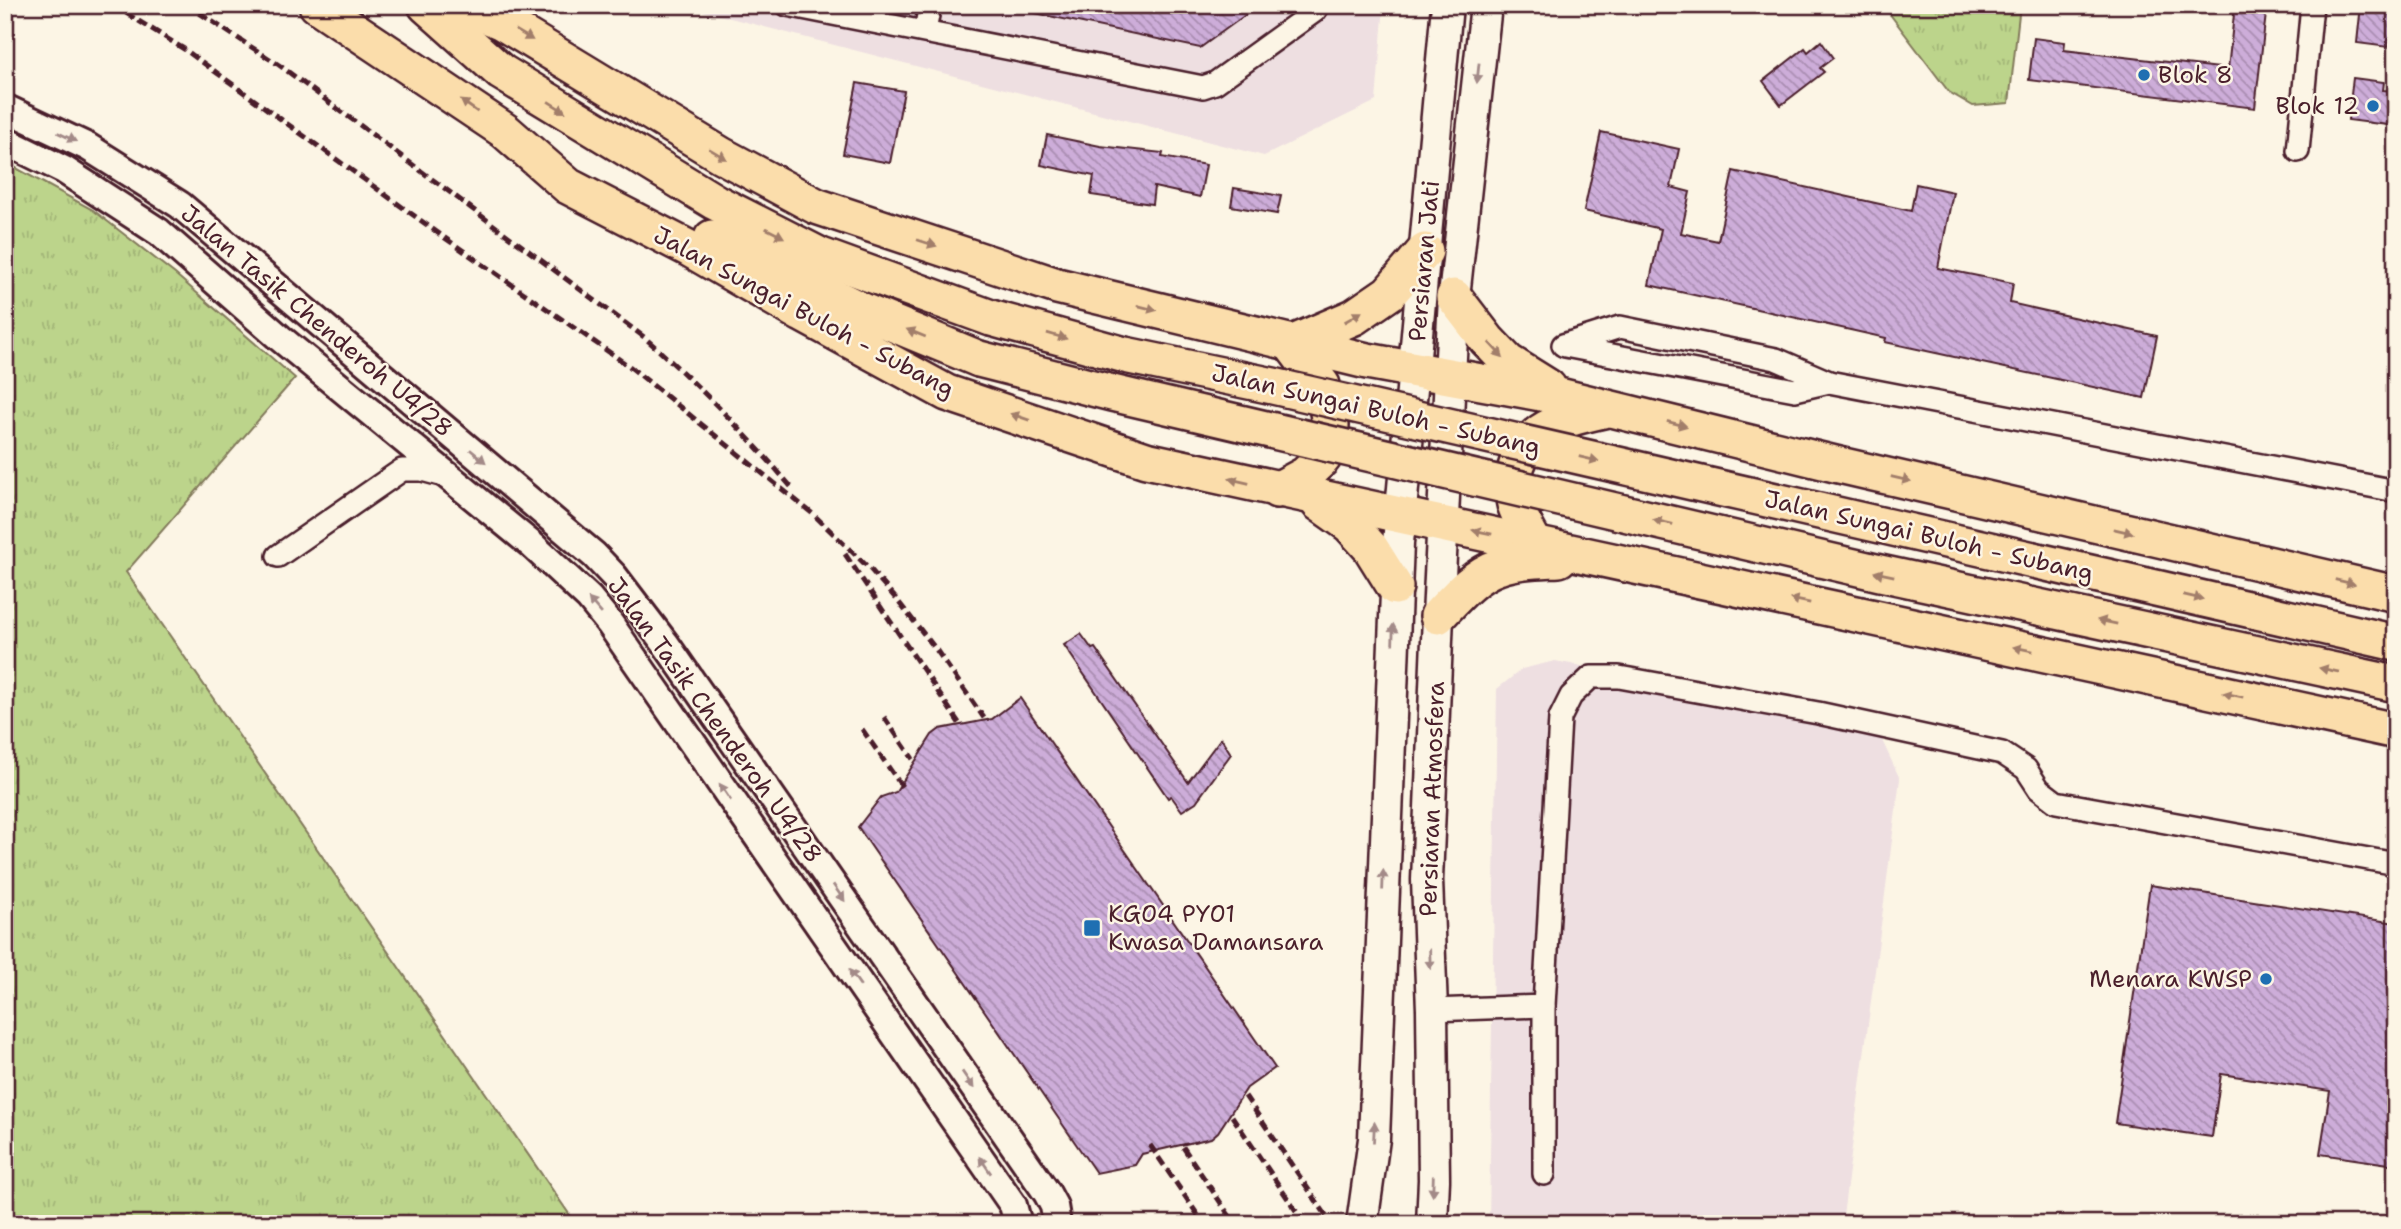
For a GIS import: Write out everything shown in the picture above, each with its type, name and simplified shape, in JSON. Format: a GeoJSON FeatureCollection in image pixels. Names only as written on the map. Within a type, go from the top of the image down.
{"type":"FeatureCollection","features":[{"type":"Feature","properties":{"kind":"highway","name":"Jalan Sungai Buloh - Subang"},"geometry":{"type":"LineString","coordinates":[[317,5],[546,157],[864,312],[979,359],[1112,393],[1880,573],[2396,684]]}},
{"type":"Feature","properties":{"kind":"highway","name":"Jalan Sungai Buloh - Subang"},"geometry":{"type":"LineString","coordinates":[[426,5],[501,72],[715,202],[821,256],[991,318],[1125,355],[1286,389],[2396,643]]}},
{"type":"Feature","properties":{"kind":"highway","name":"Jalan Sungai Buloh - Subang"},"geometry":{"type":"LineString","coordinates":[[463,5],[502,22],[720,155],[816,206],[1058,286],[1291,344],[1612,408],[1835,464],[2396,594]]}},
{"type":"Feature","properties":{"kind":"highway","name":"Jalan Sungai Buloh - Subang"},"geometry":{"type":"LineString","coordinates":[[505,131],[568,186],[690,249],[947,393],[1146,460],[2396,731]]}},
{"type":"Feature","properties":{"kind":"highway"},"geometry":{"type":"LineString","coordinates":[[1276,490],[1305,475],[1323,458],[1331,426],[1322,384],[1291,344],[1354,317],[1389,293],[1425,251]]}},
{"type":"Feature","properties":{"kind":"highway","name":"Jalan Sungai Buloh - Subang"},"geometry":{"type":"LineString","coordinates":[[1454,297],[1508,362],[1563,397]]}},
{"type":"Feature","properties":{"kind":"highway"},"geometry":{"type":"LineString","coordinates":[[1534,543],[1515,504],[1512,477],[1524,451],[1541,432],[1573,418],[1612,408]]}},
{"type":"Feature","properties":{"kind":"highway"},"geometry":{"type":"LineString","coordinates":[[1310,497],[1350,525],[1370,547],[1395,587]]}},
{"type":"Feature","properties":{"kind":"highway"},"geometry":{"type":"LineString","coordinates":[[1438,616],[1466,586],[1496,567],[1594,556]]}},
{"type":"Feature","properties":{"kind":"main road","name":"Persiaran Jati"},"geometry":{"type":"LineString","coordinates":[[1401,516],[1447,5]]}},
{"type":"Feature","properties":{"kind":"main road","name":"Persiaran Jati"},"geometry":{"type":"LineString","coordinates":[[1449,375],[1454,297],[1486,5]]}},
{"type":"Feature","properties":{"kind":"main road","name":"Persiaran Atmosfera"},"geometry":{"type":"LineString","coordinates":[[1432,1224],[1432,1010],[1427,880],[1449,375]]}},
{"type":"Feature","properties":{"kind":"main road","name":"Persiaran Atmosfera"},"geometry":{"type":"LineString","coordinates":[[1362,1224],[1374,1139],[1395,587],[1401,516]]}},
{"type":"Feature","properties":{"kind":"street"},"geometry":{"type":"LineString","coordinates":[[787,5],[1203,88],[1215,83],[1315,12],[1319,5]]}},
{"type":"Feature","properties":{"kind":"street"},"geometry":{"type":"LineString","coordinates":[[925,32],[930,5]]}},
{"type":"Feature","properties":{"kind":"street"},"geometry":{"type":"LineString","coordinates":[[2298,151],[2312,5]]}},
{"type":"Feature","properties":{"kind":"street","name":"Jalan Tasik Chenderoh U4/28"},"geometry":{"type":"LineString","coordinates":[[5,108],[88,147],[180,205],[594,555],[614,576],[665,643],[1047,1193],[1054,1206],[1058,1224]]}},
{"type":"Feature","properties":{"kind":"street","name":"Jalan Tasik Chenderoh U4/28"},"geometry":{"type":"LineString","coordinates":[[5,141],[64,170],[159,232],[280,338],[532,545],[589,598],[610,624],[1013,1205],[1018,1224]]}},
{"type":"Feature","properties":{"kind":"street"},"geometry":{"type":"LineString","coordinates":[[1829,382],[1795,390],[1563,345],[1620,327],[1776,359],[1829,382],[2396,491]]}},
{"type":"Feature","properties":{"kind":"street"},"geometry":{"type":"LineString","coordinates":[[392,430],[401,450],[402,470]]}},
{"type":"Feature","properties":{"kind":"street"},"geometry":{"type":"LineString","coordinates":[[278,556],[402,470],[422,470],[449,477]]}},
{"type":"Feature","properties":{"kind":"street"},"geometry":{"type":"LineString","coordinates":[[1545,1174],[1544,1006],[1560,718],[1571,696],[1591,677],[1619,677],[1925,735],[2002,753],[2026,769],[2039,789],[2056,802],[2396,864]]}},
{"type":"Feature","properties":{"kind":"street"},"geometry":{"type":"LineString","coordinates":[[1432,1010],[1544,1006]]}},
{"type":"Feature","properties":{"kind":"shaded area"},"geometry":{"type":"Polygon","coordinates":[[[680,5],[1384,5],[1376,101],[1264,156],[680,5]]]}},
{"type":"Feature","properties":{"kind":"shaded area"},"geometry":{"type":"Polygon","coordinates":[[[1555,661],[1873,721],[1900,779],[1842,1224],[1489,1224],[1497,689],[1522,669],[1555,661]]]}},
{"type":"Feature","properties":{"kind":"green space"},"geometry":{"type":"Polygon","coordinates":[[[1883,5],[2020,5],[2009,103],[1973,106],[1949,92],[1883,5]]]}},
{"type":"Feature","properties":{"kind":"green space"},"geometry":{"type":"Polygon","coordinates":[[[5,162],[93,210],[175,274],[295,378],[126,572],[576,1224],[5,1224],[5,162]]]}},
{"type":"Feature","properties":{"kind":"building"},"geometry":{"type":"Polygon","coordinates":[[[1036,5],[1259,5],[1200,48],[1035,13],[1036,5]]]}},
{"type":"Feature","properties":{"kind":"building","name":"Blok 8"},"geometry":{"type":"Polygon","coordinates":[[[2235,5],[2267,5],[2255,108],[2029,80],[2034,38],[2065,42],[2064,50],[2228,69],[2235,5]]]}},
{"type":"Feature","properties":{"kind":"building"},"geometry":{"type":"Polygon","coordinates":[[[2361,5],[2396,5],[2396,40],[2389,39],[2388,47],[2357,43],[2361,5]]]}},
{"type":"Feature","properties":{"kind":"building"},"geometry":{"type":"Polygon","coordinates":[[[1821,41],[1833,58],[1820,68],[1824,72],[1781,105],[1763,81],[1805,48],[1808,52],[1821,41]]]}},
{"type":"Feature","properties":{"kind":"building","name":"Blok 12"},"geometry":{"type":"Polygon","coordinates":[[[2353,78],[2384,82],[2383,90],[2396,91],[2396,126],[2348,120],[2353,78]]]}},
{"type":"Feature","properties":{"kind":"building"},"geometry":{"type":"Polygon","coordinates":[[[857,83],[904,91],[890,163],[843,154],[857,83]]]}},
{"type":"Feature","properties":{"kind":"building"},"geometry":{"type":"Polygon","coordinates":[[[1601,132],[1679,149],[1671,187],[1690,192],[1681,233],[1718,241],[1733,171],[1911,211],[1916,184],[1953,192],[1938,268],[2013,283],[2010,303],[2157,336],[2144,398],[1885,342],[1886,338],[1649,285],[1661,229],[1584,211],[1601,132]]]}},
{"type":"Feature","properties":{"kind":"building"},"geometry":{"type":"Polygon","coordinates":[[[1047,135],[1100,146],[1163,153],[1162,157],[1206,165],[1200,197],[1154,187],[1152,204],[1091,195],[1094,176],[1041,165],[1047,135]]]}},
{"type":"Feature","properties":{"kind":"building"},"geometry":{"type":"Polygon","coordinates":[[[1234,188],[1281,196],[1277,214],[1231,206],[1234,188]]]}},
{"type":"Feature","properties":{"kind":"building"},"geometry":{"type":"Polygon","coordinates":[[[1081,634],[1092,649],[1095,648],[1188,782],[1221,738],[1231,754],[1196,802],[1182,811],[1171,796],[1168,798],[1064,645],[1081,634]]]}},
{"type":"Feature","properties":{"kind":"building","name":"KG04 PY01 Kwasa Damansara"},"geometry":{"type":"Polygon","coordinates":[[[1020,698],[1275,1068],[1247,1088],[1218,1132],[1211,1138],[1142,1154],[1135,1165],[1096,1173],[858,827],[881,797],[896,792],[932,735],[940,729],[992,719],[1020,698]]]}},
{"type":"Feature","properties":{"kind":"building","name":"Menara KWSP"},"geometry":{"type":"Polygon","coordinates":[[[2150,885],[2396,923],[2396,1165],[2320,1154],[2330,1091],[2221,1074],[2212,1137],[2115,1123],[2150,885]]]}},
{"type":"Feature","properties":{"kind":"railway"},"geometry":{"type":"LineString","coordinates":[[113,5],[184,49],[445,238],[629,366],[813,514],[871,570],[897,600],[935,648],[984,718]]}},
{"type":"Feature","properties":{"kind":"railway"},"geometry":{"type":"LineString","coordinates":[[187,5],[279,65],[644,337],[721,410],[792,488]]}},
{"type":"Feature","properties":{"kind":"railway"},"geometry":{"type":"LineString","coordinates":[[845,554],[959,723]]}},
{"type":"Feature","properties":{"kind":"railway"},"geometry":{"type":"LineString","coordinates":[[884,717],[913,759]]}},
{"type":"Feature","properties":{"kind":"railway"},"geometry":{"type":"LineString","coordinates":[[862,729],[903,788]]}},
{"type":"Feature","properties":{"kind":"railway"},"geometry":{"type":"LineString","coordinates":[[1245,1096],[1332,1224]]}},
{"type":"Feature","properties":{"kind":"railway"},"geometry":{"type":"LineString","coordinates":[[1232,1116],[1305,1224]]}},
{"type":"Feature","properties":{"kind":"railway"},"geometry":{"type":"LineString","coordinates":[[1150,1145],[1204,1224]]}},
{"type":"Feature","properties":{"kind":"railway"},"geometry":{"type":"LineString","coordinates":[[1183,1147],[1235,1224]]}},
{"type":"Feature","properties":{"kind":"place","name":"Blok 8"},"geometry":{"type":"Point","coordinates":[2144,75]}},
{"type":"Feature","properties":{"kind":"place","name":"Blok 12"},"geometry":{"type":"Point","coordinates":[2373,106]}},
{"type":"Feature","properties":{"kind":"place","name":"KG04 PY01 Kwasa Damansara"},"geometry":{"type":"Point","coordinates":[1092,928]}},
{"type":"Feature","properties":{"kind":"place","name":"Menara KWSP"},"geometry":{"type":"Point","coordinates":[2266,979]}}]}
